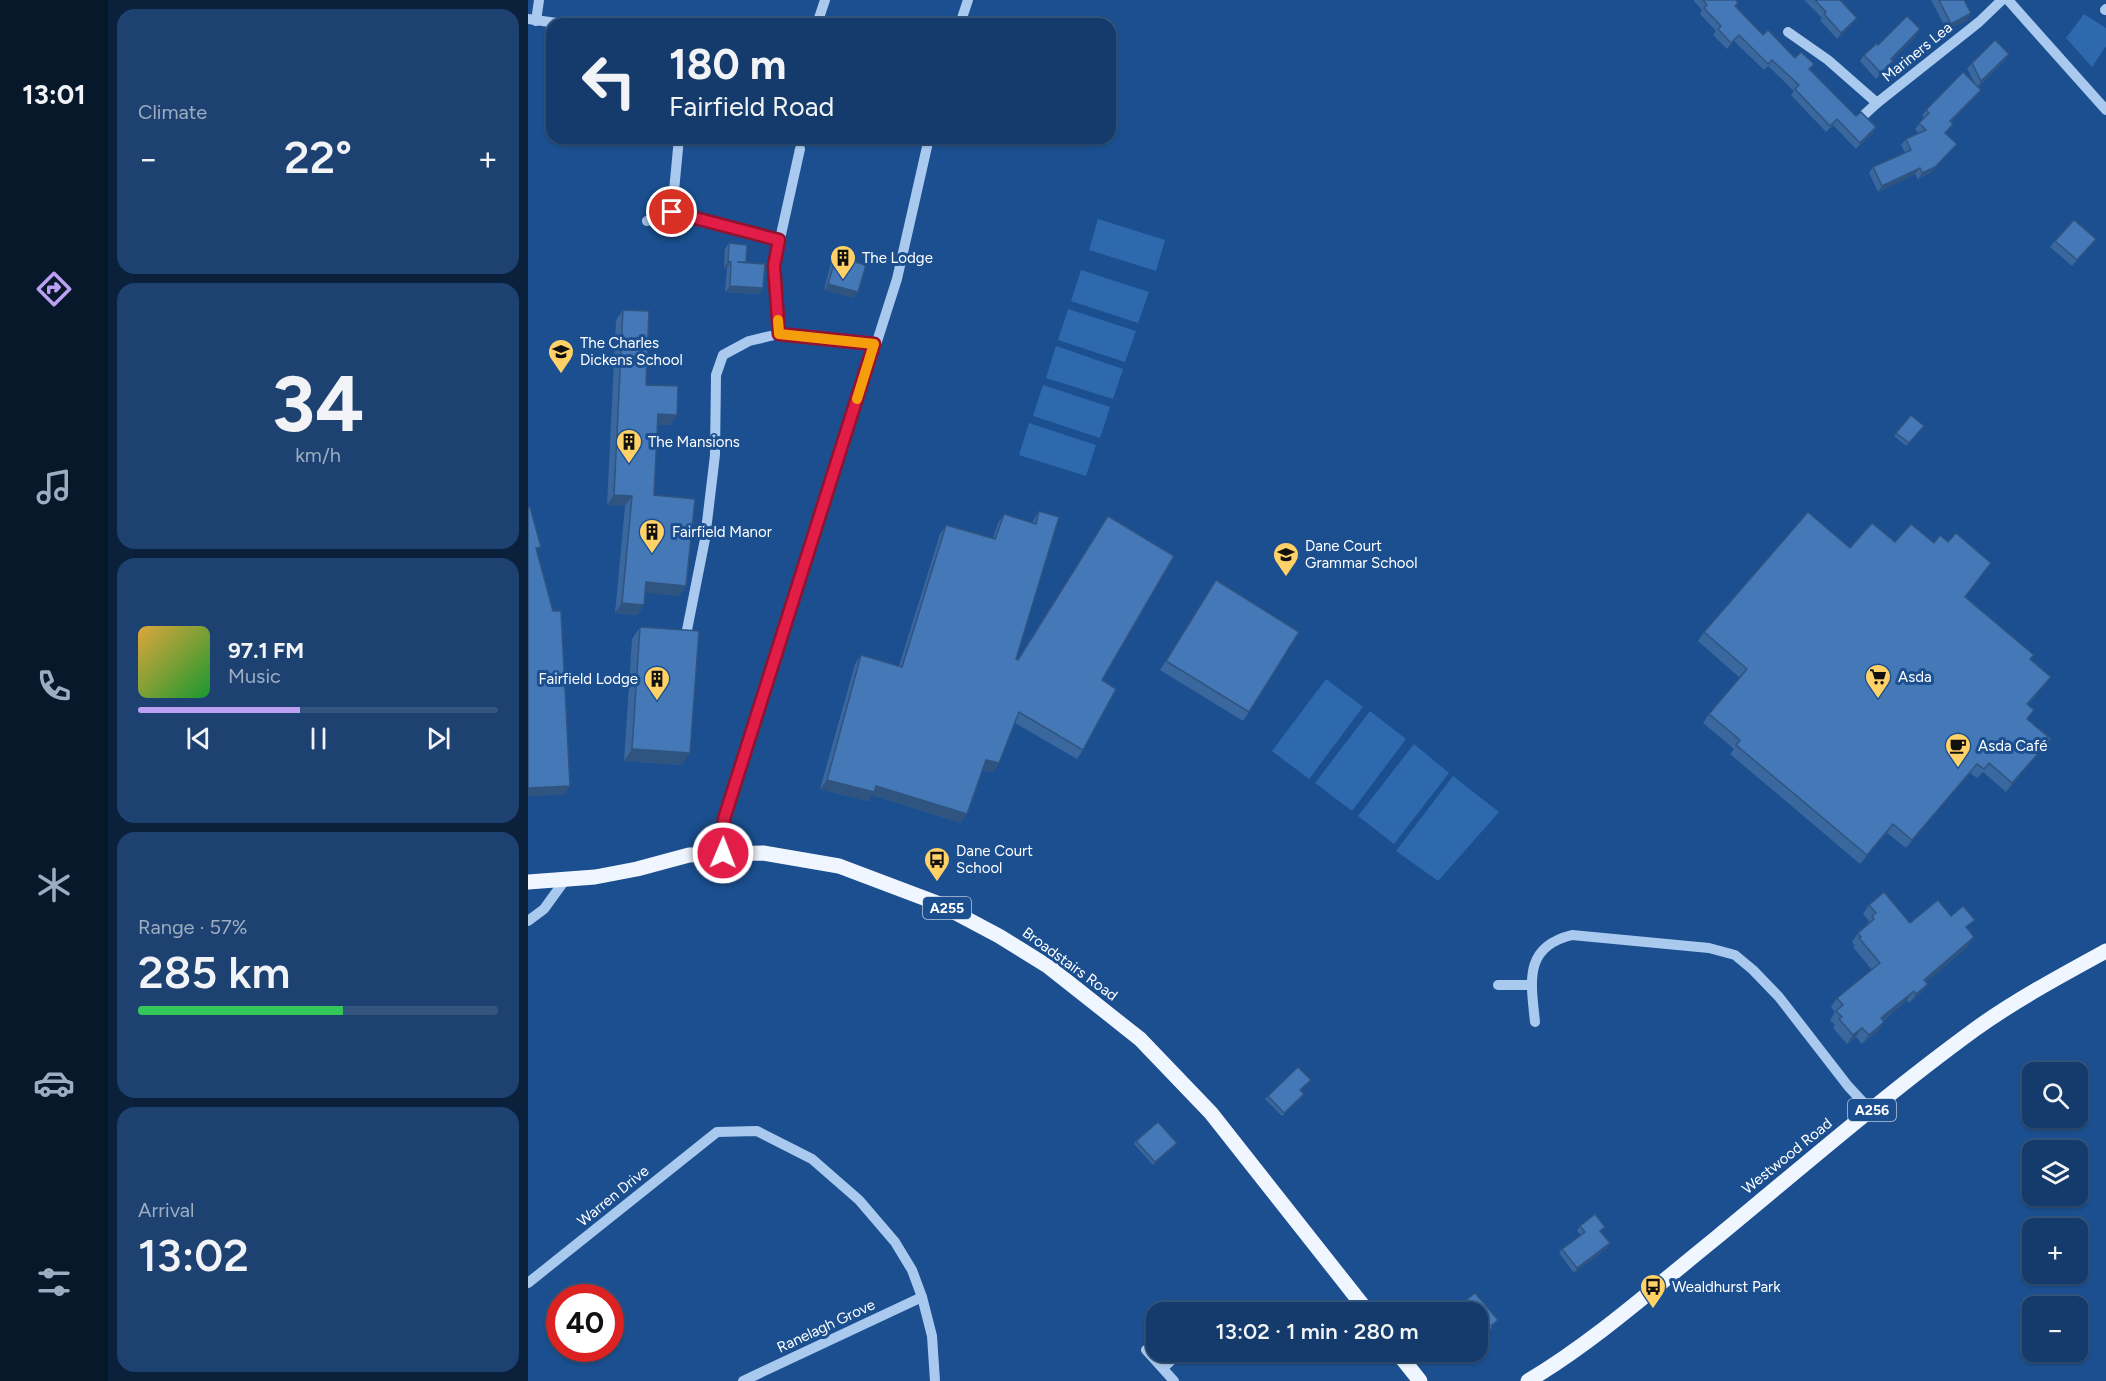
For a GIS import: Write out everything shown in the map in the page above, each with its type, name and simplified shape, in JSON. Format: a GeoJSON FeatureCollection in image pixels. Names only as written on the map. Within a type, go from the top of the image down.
{"type":"FeatureCollection","features":[{"type":"Feature","properties":{"kind":"main road","name":"Broadstairs Road"},"geometry":{"type":"LineString","coordinates":[[528,882],[565,880],[637,869],[689,855],[764,853],[839,866],[937,903],[999,936],[1049,967],[1140,1039],[1211,1113],[1360,1302]]}},
{"type":"Feature","properties":{"kind":"main road","name":"Westwood Road"},"geometry":{"type":"LineString","coordinates":[[1528,1381],[1549,1369],[1653,1289],[1975,1029],[2106,951]]}},
{"type":"Feature","properties":{"kind":"main road"},"geometry":{"type":"LineString","coordinates":[[1405,1362],[1420,1381]]}},
{"type":"Feature","properties":{"kind":"street"},"geometry":{"type":"LineString","coordinates":[[532,20],[539,0]]}},
{"type":"Feature","properties":{"kind":"street"},"geometry":{"type":"LineString","coordinates":[[819,18],[825,0]]}},
{"type":"Feature","properties":{"kind":"street"},"geometry":{"type":"LineString","coordinates":[[962,18],[968,0]]}},
{"type":"Feature","properties":{"kind":"street","name":"Mariners Lea"},"geometry":{"type":"LineString","coordinates":[[1864,114],[1979,22],[2002,0]]}},
{"type":"Feature","properties":{"kind":"street"},"geometry":{"type":"LineString","coordinates":[[2008,0],[2106,110]]}},
{"type":"Feature","properties":{"kind":"street","name":"Mariners Lea"},"geometry":{"type":"LineString","coordinates":[[1788,32],[1828,60],[1877,103]]}},
{"type":"Feature","properties":{"kind":"street"},"geometry":{"type":"LineString","coordinates":[[672,212],[678,144]]}},
{"type":"Feature","properties":{"kind":"street"},"geometry":{"type":"LineString","coordinates":[[723,853],[724,819],[874,344],[897,279],[928,144]]}},
{"type":"Feature","properties":{"kind":"street"},"geometry":{"type":"LineString","coordinates":[[779,334],[774,266],[800,149]]}},
{"type":"Feature","properties":{"kind":"street"},"geometry":{"type":"LineString","coordinates":[[647,221],[672,212],[779,240]]}},
{"type":"Feature","properties":{"kind":"street"},"geometry":{"type":"LineString","coordinates":[[687,630],[705,539],[713,467],[716,375],[723,354],[749,341],[779,334],[874,344]]}},
{"type":"Feature","properties":{"kind":"street"},"geometry":{"type":"LineString","coordinates":[[528,921],[544,909],[565,880]]}},
{"type":"Feature","properties":{"kind":"street"},"geometry":{"type":"LineString","coordinates":[[1535,1022],[1532,985],[1535,962],[1544,947],[1558,939],[1572,935],[1708,948],[1735,955],[1779,997],[1848,1086],[1871,1111]]}},
{"type":"Feature","properties":{"kind":"street"},"geometry":{"type":"LineString","coordinates":[[1498,985],[1532,985]]}},
{"type":"Feature","properties":{"kind":"street","name":"Warren Drive"},"geometry":{"type":"LineString","coordinates":[[528,1283],[717,1132],[757,1131],[812,1159],[859,1200],[895,1242],[912,1270],[922,1297]]}},
{"type":"Feature","properties":{"kind":"street"},"geometry":{"type":"LineString","coordinates":[[922,1297],[932,1336],[935,1381]]}},
{"type":"Feature","properties":{"kind":"street","name":"Ranelagh Grove"},"geometry":{"type":"LineString","coordinates":[[743,1381],[922,1297]]}},
{"type":"Feature","properties":{"kind":"street"},"geometry":{"type":"LineString","coordinates":[[1157,1362],[1174,1381]]}},
{"type":"Feature","properties":{"kind":"street"},"geometry":{"type":"LineString","coordinates":[[1163,1368],[1169,1362]]}},
{"type":"Feature","properties":{"kind":"shaded area"},"geometry":{"type":"Polygon","coordinates":[[[2084,14],[2106,28],[2106,46],[2092,67],[2066,38],[2084,14]]]}},
{"type":"Feature","properties":{"kind":"shaded area"},"geometry":{"type":"Polygon","coordinates":[[[1098,219],[1165,240],[1156,271],[1089,250],[1098,219]]]}},
{"type":"Feature","properties":{"kind":"shaded area"},"geometry":{"type":"Polygon","coordinates":[[[1081,270],[1149,292],[1138,323],[1071,301],[1081,270]]]}},
{"type":"Feature","properties":{"kind":"shaded area"},"geometry":{"type":"Polygon","coordinates":[[[1068,309],[1136,331],[1125,362],[1058,340],[1068,309]]]}},
{"type":"Feature","properties":{"kind":"shaded area"},"geometry":{"type":"Polygon","coordinates":[[[1056,346],[1123,369],[1113,399],[1046,378],[1056,346]]]}},
{"type":"Feature","properties":{"kind":"shaded area"},"geometry":{"type":"Polygon","coordinates":[[[1043,385],[1110,407],[1100,438],[1033,416],[1043,385]]]}},
{"type":"Feature","properties":{"kind":"shaded area"},"geometry":{"type":"Polygon","coordinates":[[[1029,423],[1096,445],[1086,476],[1019,455],[1029,423]]]}},
{"type":"Feature","properties":{"kind":"shaded area"},"geometry":{"type":"Polygon","coordinates":[[[1326,679],[1363,707],[1309,779],[1272,751],[1326,679]]]}},
{"type":"Feature","properties":{"kind":"shaded area"},"geometry":{"type":"Polygon","coordinates":[[[1370,711],[1406,739],[1352,811],[1315,783],[1370,711]]]}},
{"type":"Feature","properties":{"kind":"shaded area"},"geometry":{"type":"Polygon","coordinates":[[[1414,744],[1449,773],[1394,844],[1358,816],[1414,744]]]}},
{"type":"Feature","properties":{"kind":"shaded area"},"geometry":{"type":"Polygon","coordinates":[[[1453,776],[1499,812],[1438,881],[1396,851],[1453,776]]]}},
{"type":"Feature","properties":{"kind":"building"},"geometry":{"type":"Polygon","coordinates":[[[1703,0],[1736,0],[1738,3],[1735,6],[1763,35],[1768,30],[1795,58],[1801,52],[1814,64],[1809,69],[1856,116],[1861,112],[1876,127],[1860,143],[1837,119],[1830,126],[1795,89],[1799,85],[1772,60],[1768,64],[1739,35],[1731,43],[1718,29],[1721,26],[1704,8],[1707,5],[1703,0]]]}},
{"type":"Feature","properties":{"kind":"building"},"geometry":{"type":"Polygon","coordinates":[[[1815,0],[1840,0],[1857,18],[1841,33],[1815,0]]]}},
{"type":"Feature","properties":{"kind":"building"},"geometry":{"type":"Polygon","coordinates":[[[1939,0],[1964,0],[1971,13],[1951,24],[1939,0]]]}},
{"type":"Feature","properties":{"kind":"building"},"geometry":{"type":"Polygon","coordinates":[[[1907,16],[1920,29],[1891,59],[1893,61],[1881,73],[1864,55],[1877,43],[1878,45],[1907,16]]]}},
{"type":"Feature","properties":{"kind":"building"},"geometry":{"type":"Polygon","coordinates":[[[1995,40],[2009,54],[1981,81],[1972,63],[1995,40]]]}},
{"type":"Feature","properties":{"kind":"building"},"geometry":{"type":"Polygon","coordinates":[[[1963,72],[1981,90],[1950,121],[1953,124],[1945,133],[1957,144],[1935,167],[1922,173],[1920,168],[1882,186],[1873,167],[1911,150],[1906,139],[1926,130],[1919,123],[1929,113],[1926,110],[1963,72]]]}},
{"type":"Feature","properties":{"kind":"building"},"geometry":{"type":"Polygon","coordinates":[[[2074,220],[2096,239],[2077,260],[2055,241],[2074,220]]]}},
{"type":"Feature","properties":{"kind":"building"},"geometry":{"type":"Polygon","coordinates":[[[729,243],[747,245],[746,262],[737,262],[765,264],[763,288],[730,286],[729,243]]]}},
{"type":"Feature","properties":{"kind":"building","name":"The Lodge"},"geometry":{"type":"Polygon","coordinates":[[[836,257],[866,265],[858,292],[828,284],[836,257]]]}},
{"type":"Feature","properties":{"kind":"building"},"geometry":{"type":"Polygon","coordinates":[[[623,310],[649,311],[646,385],[678,386],[677,415],[658,414],[654,495],[695,499],[686,586],[646,582],[644,605],[622,603],[632,496],[614,495],[623,310]]]}},
{"type":"Feature","properties":{"kind":"building"},"geometry":{"type":"Polygon","coordinates":[[[1911,415],[1924,426],[1909,443],[1896,433],[1911,415]]]}},
{"type":"Feature","properties":{"kind":"building"},"geometry":{"type":"Polygon","coordinates":[[[530,507],[541,547],[536,548],[553,611],[561,611],[570,786],[528,788],[528,508],[530,507]]]}},
{"type":"Feature","properties":{"kind":"building"},"geometry":{"type":"Polygon","coordinates":[[[1039,511],[1059,517],[1016,659],[1018,660],[1108,516],[1174,556],[1102,680],[1116,689],[1083,750],[1019,712],[999,763],[986,760],[967,814],[876,786],[874,792],[827,780],[861,655],[902,667],[946,525],[995,539],[1004,514],[1036,524],[1039,511]]]}},
{"type":"Feature","properties":{"kind":"building","name":"Asda"},"geometry":{"type":"Polygon","coordinates":[[[1808,512],[1850,548],[1872,523],[1895,542],[1911,524],[1934,543],[1940,535],[1948,542],[1956,533],[1991,563],[1965,597],[2034,655],[2030,659],[2051,677],[2027,704],[2034,710],[2027,719],[2051,739],[2012,783],[1989,763],[1984,769],[1977,764],[1912,840],[1893,824],[1867,855],[1736,745],[1740,740],[1709,714],[1747,669],[1704,632],[1808,512]]]}},
{"type":"Feature","properties":{"kind":"building"},"geometry":{"type":"Polygon","coordinates":[[[1216,580],[1299,632],[1249,712],[1166,661],[1216,580]]]}},
{"type":"Feature","properties":{"kind":"building","name":"Fairfield Lodge"},"geometry":{"type":"Polygon","coordinates":[[[640,627],[699,631],[690,753],[632,749],[640,627]]]}},
{"type":"Feature","properties":{"kind":"building"},"geometry":{"type":"Polygon","coordinates":[[[1884,892],[1910,923],[1938,900],[1951,916],[1963,906],[1975,920],[1966,927],[1974,937],[1924,980],[1928,984],[1916,994],[1914,991],[1881,1018],[1884,1022],[1869,1035],[1862,1028],[1853,1035],[1839,1019],[1842,1017],[1836,1011],[1843,1005],[1837,998],[1880,963],[1859,938],[1861,937],[1858,933],[1874,919],[1872,916],[1876,913],[1869,905],[1884,892]]]}},
{"type":"Feature","properties":{"kind":"building"},"geometry":{"type":"Polygon","coordinates":[[[1298,1067],[1311,1080],[1300,1090],[1304,1094],[1284,1113],[1268,1096],[1298,1067]]]}},
{"type":"Feature","properties":{"kind":"building"},"geometry":{"type":"Polygon","coordinates":[[[1158,1122],[1177,1143],[1155,1162],[1136,1141],[1158,1122]]]}},
{"type":"Feature","properties":{"kind":"building"},"geometry":{"type":"Polygon","coordinates":[[[1595,1214],[1605,1227],[1600,1231],[1610,1243],[1577,1268],[1562,1249],[1585,1232],[1580,1226],[1595,1214]]]}},
{"type":"Feature","properties":{"kind":"building"},"geometry":{"type":"Polygon","coordinates":[[[1475,1293],[1483,1302],[1464,1302],[1475,1293]]]}},
{"type":"Feature","properties":{"kind":"building"},"geometry":{"type":"Polygon","coordinates":[[[1488,1308],[1498,1320],[1491,1326],[1492,1328],[1488,1331],[1488,1308]]]}},
{"type":"Feature","properties":{"kind":"slow traffic"},"geometry":{"type":"LineString","coordinates":[[778,320],[779,334],[874,344],[857,399]]}},
{"type":"Feature","properties":{"kind":"place","name":"The Lodge"},"geometry":{"type":"Point","coordinates":[843,281]}},
{"type":"Feature","properties":{"kind":"place","name":"The Charles Dickens School"},"geometry":{"type":"Point","coordinates":[561,375]}},
{"type":"Feature","properties":{"kind":"place","name":"The Mansions"},"geometry":{"type":"Point","coordinates":[629,465]}},
{"type":"Feature","properties":{"kind":"place","name":"Fairfield Manor"},"geometry":{"type":"Point","coordinates":[652,555]}},
{"type":"Feature","properties":{"kind":"place","name":"Dane Court Grammar School"},"geometry":{"type":"Point","coordinates":[1286,578]}},
{"type":"Feature","properties":{"kind":"place","name":"Asda"},"geometry":{"type":"Point","coordinates":[1878,700]}},
{"type":"Feature","properties":{"kind":"place","name":"Fairfield Lodge"},"geometry":{"type":"Point","coordinates":[657,702]}},
{"type":"Feature","properties":{"kind":"place","name":"Asda Café"},"geometry":{"type":"Point","coordinates":[1958,769]}},
{"type":"Feature","properties":{"kind":"place","name":"Dane Court School"},"geometry":{"type":"Point","coordinates":[937,883]}},
{"type":"Feature","properties":{"kind":"place","name":"Wealdhurst Park"},"geometry":{"type":"Point","coordinates":[1653,1310]}},
{"type":"Feature","properties":{"kind":"route"},"geometry":{"type":"LineString","coordinates":[[672,212],[779,240],[774,266],[779,334],[874,344],[724,819],[723,853]]}}]}
